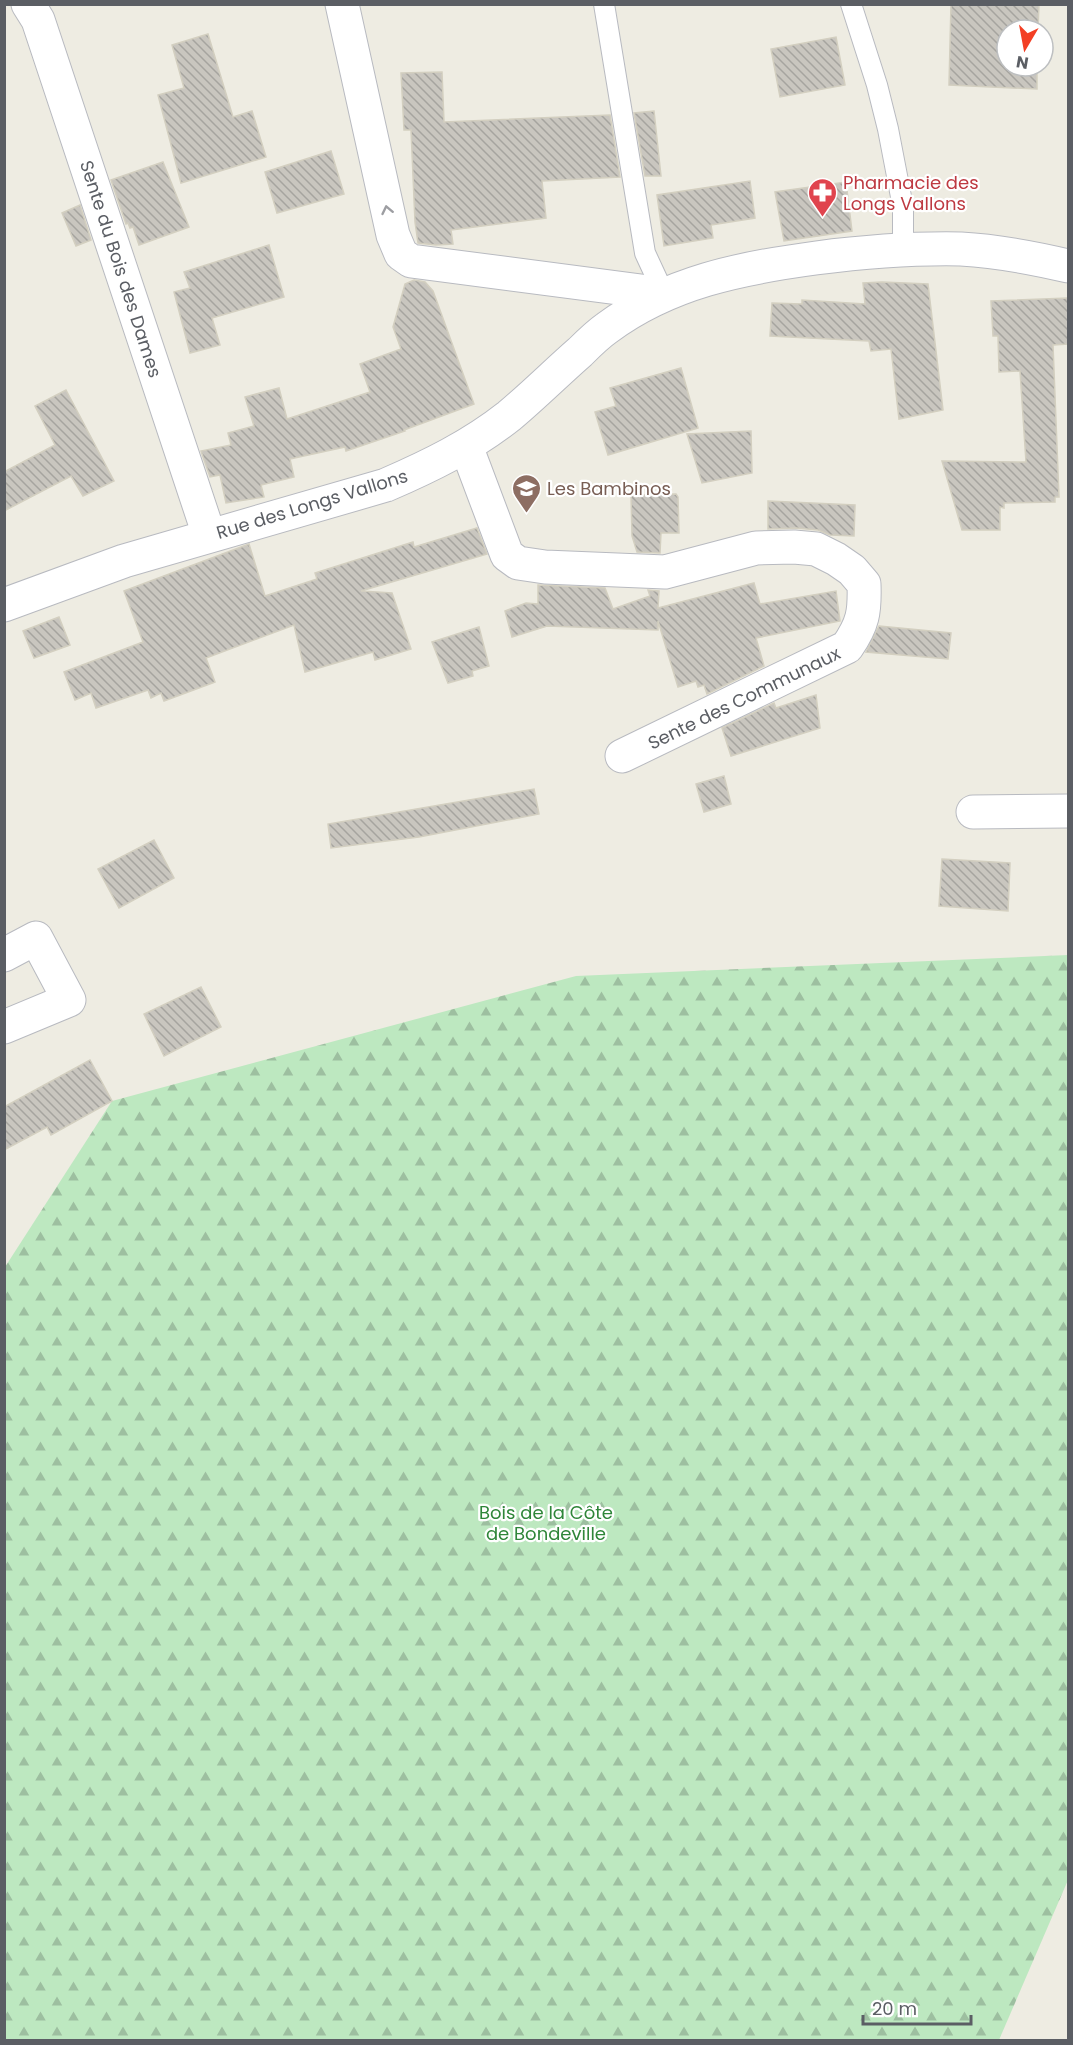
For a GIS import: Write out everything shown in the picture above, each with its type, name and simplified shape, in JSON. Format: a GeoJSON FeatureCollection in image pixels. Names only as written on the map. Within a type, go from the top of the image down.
{"type":"FeatureCollection","features":[{"type":"Feature","properties":{"kind":"street","name":"Sente du Bois des Dames"},"geometry":{"type":"LineString","coordinates":[[28,4],[38,20],[209,535]]}},
{"type":"Feature","properties":{"kind":"street"},"geometry":{"type":"LineString","coordinates":[[342,4],[393,235],[401,254],[411,261],[664,294]]}},
{"type":"Feature","properties":{"kind":"street","name":"Rue des Longs Vallons"},"geometry":{"type":"LineString","coordinates":[[4,605],[124,561],[386,485],[426,468],[466,446],[508,416],[606,328],[664,294],[716,276],[771,264],[854,253],[903,250],[963,249],[1068,266]]}},
{"type":"Feature","properties":{"kind":"street","name":"Sente des Communaux"},"geometry":{"type":"LineString","coordinates":[[466,446],[507,555],[518,563],[545,567],[665,572],[756,548],[794,547],[816,549],[836,559],[852,570],[864,584],[865,609],[856,633],[847,647],[622,756]]}},
{"type":"Feature","properties":{"kind":"street"},"geometry":{"type":"LineString","coordinates":[[973,812],[1068,811]]}},
{"type":"Feature","properties":{"kind":"street"},"geometry":{"type":"LineString","coordinates":[[4,954],[36,938],[69,1000],[4,1027]]}},
{"type":"Feature","properties":{"kind":"lane"},"geometry":{"type":"LineString","coordinates":[[604,4],[645,253],[664,294]]}},
{"type":"Feature","properties":{"kind":"lane"},"geometry":{"type":"LineString","coordinates":[[851,4],[877,85],[888,129],[903,207],[903,250]]}},
{"type":"Feature","properties":{"kind":"green space","name":"Bois de la Côte de Bondeville"},"geometry":{"type":"Polygon","coordinates":[[[1068,955],[1068,1880],[999,2040],[5,2040],[5,1267],[112,1101],[576,976],[1068,955]]]}},
{"type":"Feature","properties":{"kind":"building"},"geometry":{"type":"Polygon","coordinates":[[[951,4],[1039,4],[1038,18],[995,18],[995,78],[1037,78],[1037,89],[949,85],[951,4]]]}},
{"type":"Feature","properties":{"kind":"building"},"geometry":{"type":"Polygon","coordinates":[[[208,34],[233,117],[252,111],[266,157],[181,183],[158,95],[184,88],[172,45],[208,34]]]}},
{"type":"Feature","properties":{"kind":"building"},"geometry":{"type":"Polygon","coordinates":[[[836,37],[845,85],[780,97],[771,49],[836,37]]]}},
{"type":"Feature","properties":{"kind":"building"},"geometry":{"type":"Polygon","coordinates":[[[442,72],[444,122],[610,115],[620,177],[542,181],[546,218],[451,230],[453,244],[418,243],[411,130],[404,130],[401,73],[442,72]]]}},
{"type":"Feature","properties":{"kind":"building"},"geometry":{"type":"Polygon","coordinates":[[[654,111],[661,176],[645,176],[634,113],[654,111]]]}},
{"type":"Feature","properties":{"kind":"building"},"geometry":{"type":"Polygon","coordinates":[[[331,151],[344,194],[277,213],[265,172],[331,151]]]}},
{"type":"Feature","properties":{"kind":"building"},"geometry":{"type":"Polygon","coordinates":[[[163,162],[189,227],[139,245],[133,227],[130,228],[128,223],[126,224],[111,180],[163,162]]]}},
{"type":"Feature","properties":{"kind":"building"},"geometry":{"type":"Polygon","coordinates":[[[750,181],[755,218],[711,225],[713,238],[664,246],[657,195],[750,181]]]}},
{"type":"Feature","properties":{"kind":"building"},"geometry":{"type":"Polygon","coordinates":[[[846,182],[852,231],[784,241],[775,192],[846,182]]]}},
{"type":"Feature","properties":{"kind":"building"},"geometry":{"type":"Polygon","coordinates":[[[80,205],[91,240],[76,246],[62,213],[80,205]]]}},
{"type":"Feature","properties":{"kind":"building"},"geometry":{"type":"Polygon","coordinates":[[[269,245],[284,297],[212,318],[220,345],[190,353],[174,292],[190,288],[184,272],[269,245]]]}},
{"type":"Feature","properties":{"kind":"building"},"geometry":{"type":"Polygon","coordinates":[[[414,280],[425,282],[433,291],[474,404],[346,451],[345,447],[290,459],[294,477],[261,485],[264,497],[226,503],[220,475],[210,477],[201,451],[231,445],[228,433],[254,426],[245,397],[279,388],[287,419],[370,392],[360,364],[401,349],[393,327],[405,284],[414,280]]]}},
{"type":"Feature","properties":{"kind":"building"},"geometry":{"type":"Polygon","coordinates":[[[863,283],[928,284],[943,410],[899,419],[891,349],[871,351],[869,341],[770,336],[772,303],[802,304],[802,300],[865,304],[863,283]]]}},
{"type":"Feature","properties":{"kind":"building"},"geometry":{"type":"Polygon","coordinates":[[[1068,298],[1068,344],[1053,345],[1059,497],[1055,497],[1055,502],[1004,503],[1004,508],[1000,507],[1000,530],[962,530],[942,461],[1026,462],[1020,371],[999,372],[998,336],[993,336],[991,301],[1068,298]]]}},
{"type":"Feature","properties":{"kind":"building"},"geometry":{"type":"Polygon","coordinates":[[[681,368],[698,428],[608,455],[595,412],[616,406],[610,388],[681,368]]]}},
{"type":"Feature","properties":{"kind":"building"},"geometry":{"type":"Polygon","coordinates":[[[66,390],[114,481],[83,496],[71,476],[4,511],[4,472],[55,445],[35,406],[66,390]]]}},
{"type":"Feature","properties":{"kind":"building"},"geometry":{"type":"Polygon","coordinates":[[[751,431],[752,473],[702,483],[687,434],[751,431]]]}},
{"type":"Feature","properties":{"kind":"building"},"geometry":{"type":"Polygon","coordinates":[[[676,494],[679,533],[661,533],[660,553],[637,552],[632,536],[631,495],[676,494]]]}},
{"type":"Feature","properties":{"kind":"building"},"geometry":{"type":"Polygon","coordinates":[[[768,501],[855,505],[854,536],[830,535],[818,530],[796,528],[768,529],[768,501]]]}},
{"type":"Feature","properties":{"kind":"building"},"geometry":{"type":"Polygon","coordinates":[[[477,528],[487,554],[361,591],[392,593],[411,649],[375,660],[373,652],[305,672],[294,625],[206,658],[215,682],[164,701],[161,693],[151,698],[148,690],[96,708],[91,693],[75,700],[64,672],[143,642],[124,591],[249,544],[265,596],[317,579],[315,573],[413,542],[414,547],[477,528]]]}},
{"type":"Feature","properties":{"kind":"building"},"geometry":{"type":"Polygon","coordinates":[[[754,583],[760,604],[836,591],[840,621],[756,638],[764,666],[707,694],[704,685],[698,687],[696,681],[678,687],[658,621],[658,630],[547,626],[512,637],[505,611],[526,603],[538,604],[538,585],[605,588],[613,609],[650,596],[648,590],[659,591],[658,608],[754,583]]]}},
{"type":"Feature","properties":{"kind":"building"},"geometry":{"type":"Polygon","coordinates":[[[59,617],[70,645],[34,658],[23,631],[59,617]]]}},
{"type":"Feature","properties":{"kind":"building"},"geometry":{"type":"Polygon","coordinates":[[[879,626],[951,633],[948,659],[866,652],[879,626]]]}},
{"type":"Feature","properties":{"kind":"building"},"geometry":{"type":"Polygon","coordinates":[[[479,627],[489,666],[472,671],[473,676],[448,683],[432,642],[479,627]]]}},
{"type":"Feature","properties":{"kind":"building"},"geometry":{"type":"Polygon","coordinates":[[[816,695],[820,728],[731,756],[722,728],[774,703],[776,708],[816,695]]]}},
{"type":"Feature","properties":{"kind":"building"},"geometry":{"type":"Polygon","coordinates":[[[724,776],[731,804],[704,812],[696,784],[724,776]]]}},
{"type":"Feature","properties":{"kind":"building"},"geometry":{"type":"Polygon","coordinates":[[[534,789],[539,814],[419,837],[331,848],[328,824],[534,789]]]}},
{"type":"Feature","properties":{"kind":"building"},"geometry":{"type":"Polygon","coordinates":[[[154,840],[174,878],[119,908],[98,869],[154,840]]]}},
{"type":"Feature","properties":{"kind":"building"},"geometry":{"type":"Polygon","coordinates":[[[942,859],[1010,863],[1008,911],[939,906],[942,859]]]}},
{"type":"Feature","properties":{"kind":"building"},"geometry":{"type":"Polygon","coordinates":[[[201,987],[221,1027],[164,1056],[144,1014],[201,987]]]}},
{"type":"Feature","properties":{"kind":"building"},"geometry":{"type":"Polygon","coordinates":[[[90,1060],[112,1101],[51,1135],[47,1127],[4,1150],[4,1107],[90,1060]]]}},
{"type":"Feature","properties":{"kind":"place","name":"Pharmacie des Longs Vallons"},"geometry":{"type":"Point","coordinates":[822,218]}},
{"type":"Feature","properties":{"kind":"place","name":"Les Bambinos"},"geometry":{"type":"Point","coordinates":[526,514]}}]}
